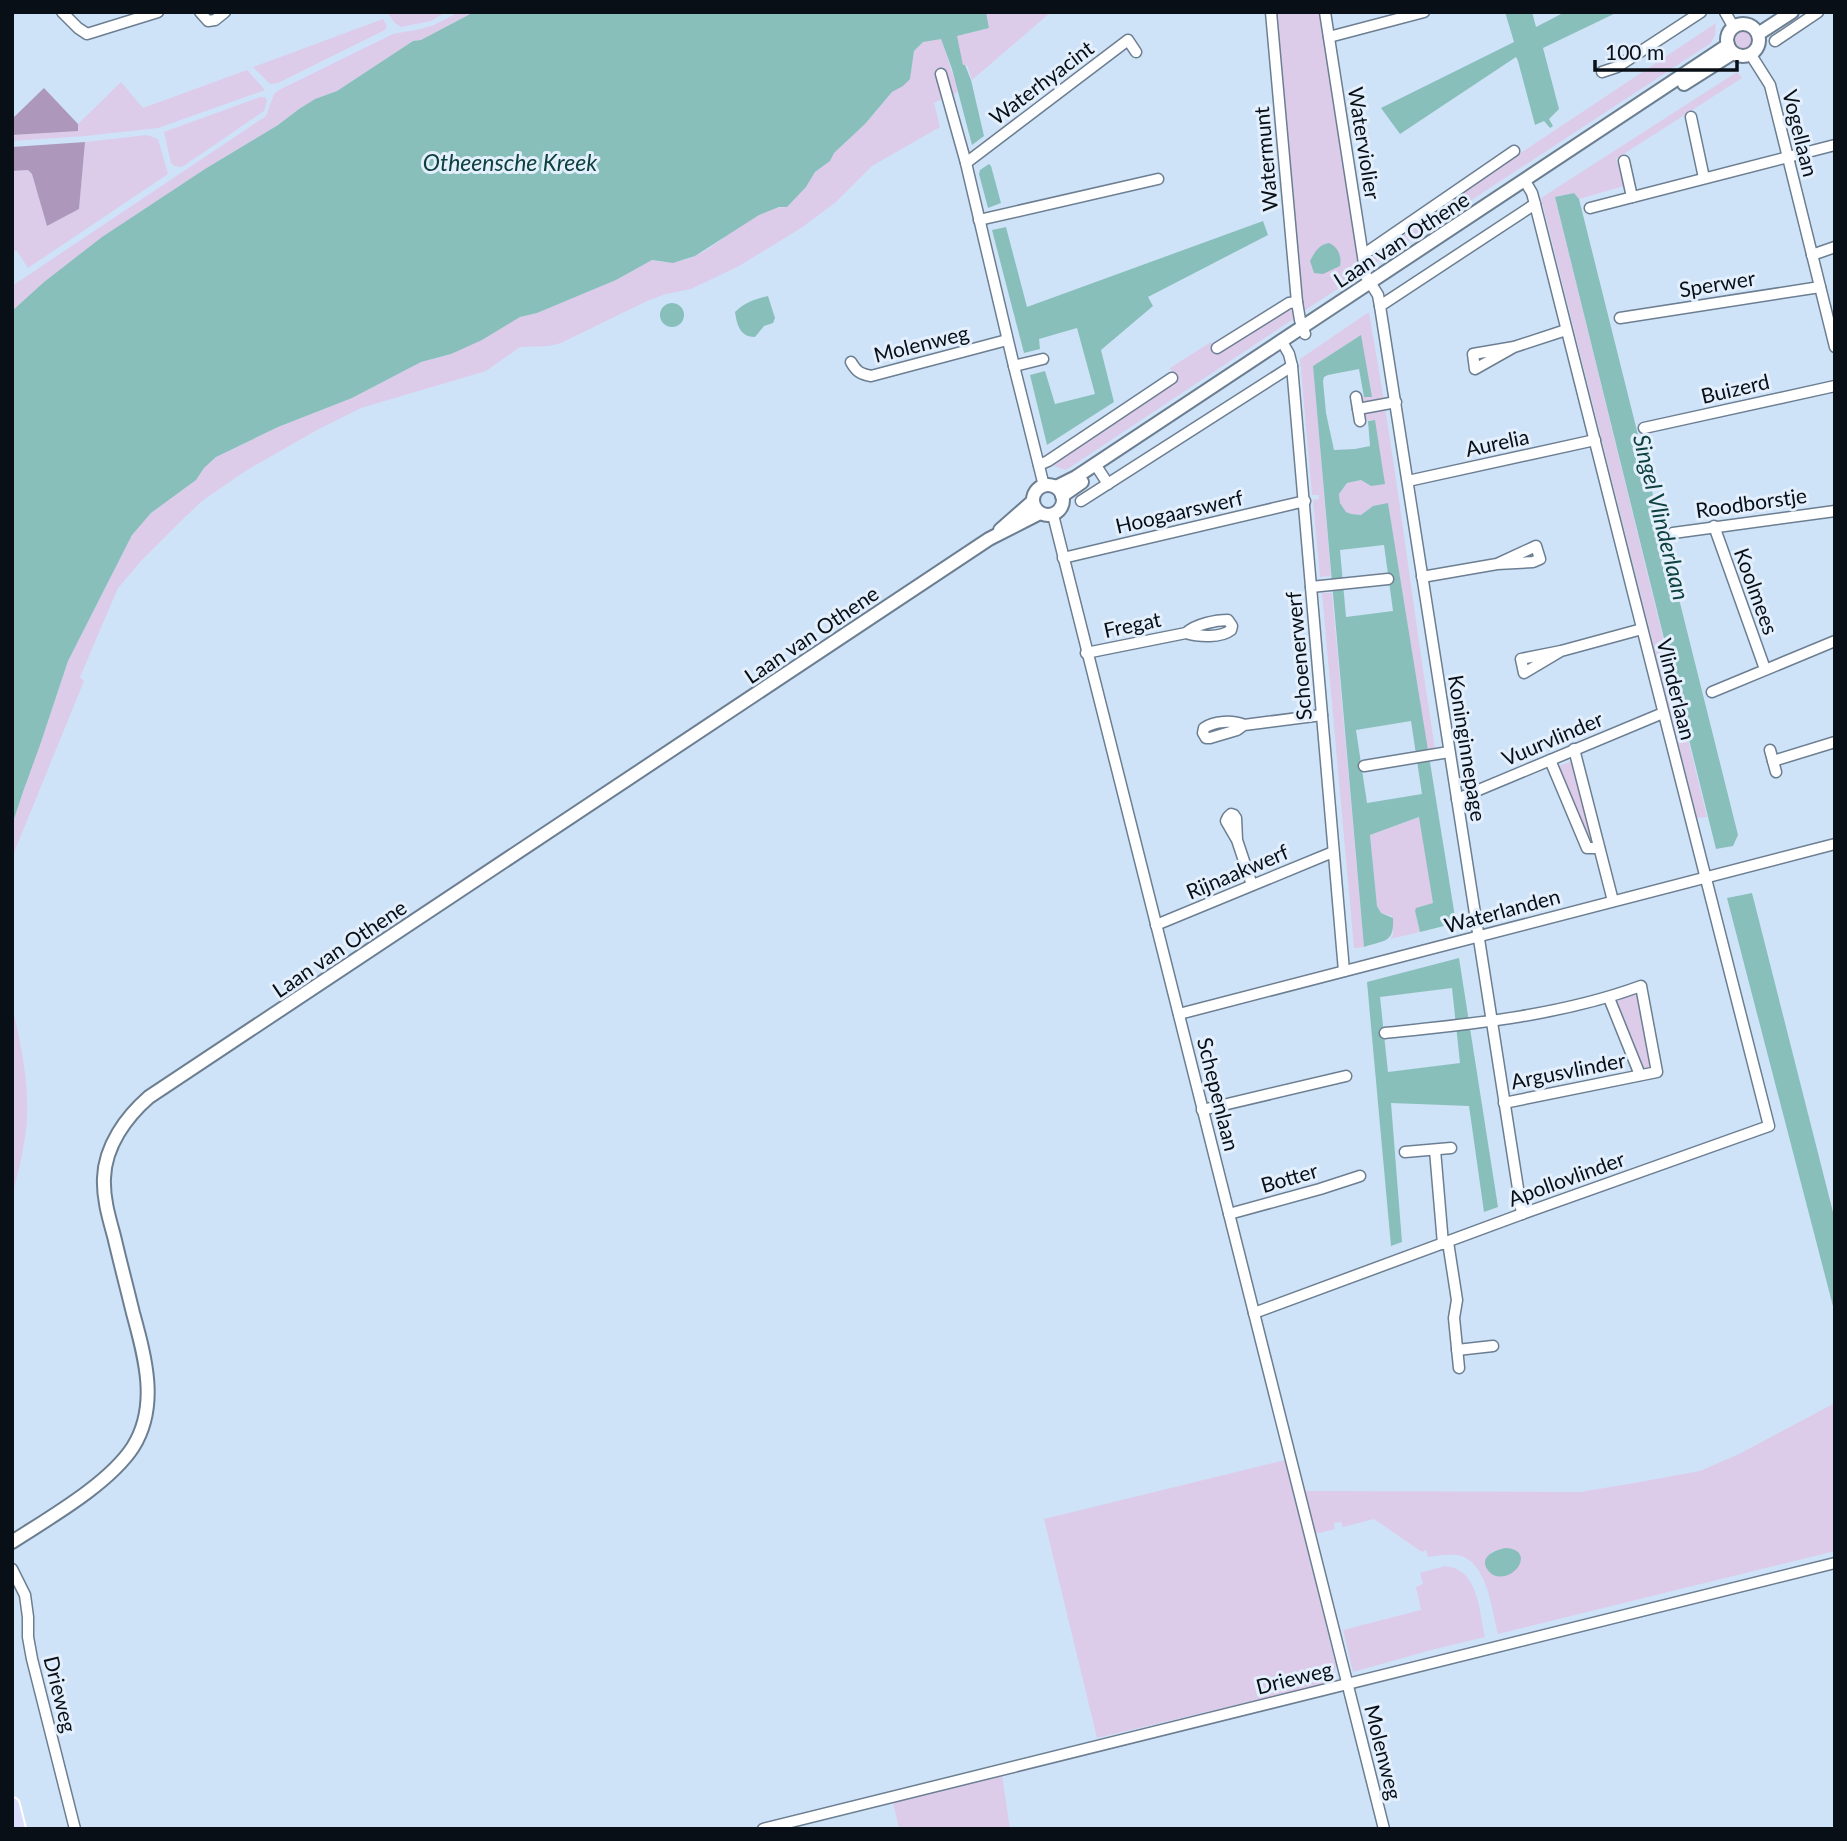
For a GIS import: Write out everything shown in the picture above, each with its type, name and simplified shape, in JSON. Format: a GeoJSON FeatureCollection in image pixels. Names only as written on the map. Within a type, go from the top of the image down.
{"type":"FeatureCollection","features":[{"type":"Feature","properties":{"kind":"main road"},"geometry":{"type":"LineString","coordinates":[[12,1805],[18,1829]]}},
{"type":"Feature","properties":{"kind":"street"},"geometry":{"type":"LineString","coordinates":[[62,12],[78,29],[87,34],[158,12]]}},
{"type":"Feature","properties":{"kind":"street"},"geometry":{"type":"LineString","coordinates":[[200,12],[208,21],[215,20],[225,12]]}},
{"type":"Feature","properties":{"kind":"street","name":"Watermunt"},"geometry":{"type":"LineString","coordinates":[[1271,12],[1297,302],[1304,330]]}},
{"type":"Feature","properties":{"kind":"street","name":"Waterviolier"},"geometry":{"type":"LineString","coordinates":[[1325,12],[1366,276],[1372,285]]}},
{"type":"Feature","properties":{"kind":"street"},"geometry":{"type":"LineString","coordinates":[[1329,37],[1424,12]]}},
{"type":"Feature","properties":{"kind":"street"},"geometry":{"type":"LineString","coordinates":[[1602,72],[1617,67],[1701,12]]}},
{"type":"Feature","properties":{"kind":"street"},"geometry":{"type":"LineString","coordinates":[[1725,12],[1734,28]]}},
{"type":"Feature","properties":{"kind":"street"},"geometry":{"type":"LineString","coordinates":[[1756,31],[1778,12]]}},
{"type":"Feature","properties":{"kind":"street"},"geometry":{"type":"LineString","coordinates":[[1756,31],[1792,12]]}},
{"type":"Feature","properties":{"kind":"street"},"geometry":{"type":"LineString","coordinates":[[1774,41],[1818,12]]}},
{"type":"Feature","properties":{"kind":"street"},"geometry":{"type":"LineString","coordinates":[[1744,24],[1756,31],[1759,44],[1751,55],[1742,57],[1731,49],[1728,35],[1734,28],[1744,24]]}},
{"type":"Feature","properties":{"kind":"street","name":"Waterhyacint"},"geometry":{"type":"LineString","coordinates":[[966,163],[1128,40],[1136,52]]}},
{"type":"Feature","properties":{"kind":"street","name":"Laan van Othene"},"geometry":{"type":"LineString","coordinates":[[1054,490],[1097,468],[1731,49]]}},
{"type":"Feature","properties":{"kind":"street","name":"Vogellaan"},"geometry":{"type":"LineString","coordinates":[[1751,55],[1770,85],[1787,158],[1817,253],[1820,287],[1835,347]]}},
{"type":"Feature","properties":{"kind":"street"},"geometry":{"type":"LineString","coordinates":[[942,74],[1039,466],[1054,490],[1061,507],[1046,514],[1034,507],[1036,492],[1054,490]]}},
{"type":"Feature","properties":{"kind":"street"},"geometry":{"type":"LineString","coordinates":[[1691,117],[1704,178]]}},
{"type":"Feature","properties":{"kind":"street"},"geometry":{"type":"LineString","coordinates":[[1590,208],[1835,145]]}},
{"type":"Feature","properties":{"kind":"street"},"geometry":{"type":"LineString","coordinates":[[1364,254],[1514,151]]}},
{"type":"Feature","properties":{"kind":"street"},"geometry":{"type":"LineString","coordinates":[[1624,160],[1632,197]]}},
{"type":"Feature","properties":{"kind":"street"},"geometry":{"type":"LineString","coordinates":[[979,220],[1158,178]]}},
{"type":"Feature","properties":{"kind":"street","name":"Vlinderlaan"},"geometry":{"type":"LineString","coordinates":[[1526,184],[1535,204],[1769,1126]]}},
{"type":"Feature","properties":{"kind":"street","name":"Laan van Othene"},"geometry":{"type":"LineString","coordinates":[[1380,306],[1535,204]]}},
{"type":"Feature","properties":{"kind":"street"},"geometry":{"type":"LineString","coordinates":[[1817,253],[1835,249]]}},
{"type":"Feature","properties":{"kind":"street","name":"Koninginnepage"},"geometry":{"type":"LineString","coordinates":[[1372,285],[1378,295],[1396,402],[1522,1214]]}},
{"type":"Feature","properties":{"kind":"street","name":"Sperwer"},"geometry":{"type":"LineString","coordinates":[[1620,318],[1820,287]]}},
{"type":"Feature","properties":{"kind":"street"},"geometry":{"type":"LineString","coordinates":[[1217,348],[1289,303],[1297,302]]}},
{"type":"Feature","properties":{"kind":"street"},"geometry":{"type":"LineString","coordinates":[[1514,347],[1566,330]]}},
{"type":"Feature","properties":{"kind":"street","name":"Molenweg"},"geometry":{"type":"LineString","coordinates":[[850,362],[855,370],[871,376],[1007,340]]}},
{"type":"Feature","properties":{"kind":"street","name":"Schoenerwerf"},"geometry":{"type":"LineString","coordinates":[[1284,343],[1292,366],[1305,501],[1344,971]]}},
{"type":"Feature","properties":{"kind":"street"},"geometry":{"type":"LineString","coordinates":[[1014,366],[1043,359]]}},
{"type":"Feature","properties":{"kind":"street"},"geometry":{"type":"LineString","coordinates":[[1081,501],[1292,366]]}},
{"type":"Feature","properties":{"kind":"street"},"geometry":{"type":"LineString","coordinates":[[1039,466],[1172,378]]}},
{"type":"Feature","properties":{"kind":"street","name":"Buizerd"},"geometry":{"type":"LineString","coordinates":[[1644,428],[1835,386]]}},
{"type":"Feature","properties":{"kind":"street"},"geometry":{"type":"LineString","coordinates":[[1356,397],[1360,421]]}},
{"type":"Feature","properties":{"kind":"street"},"geometry":{"type":"LineString","coordinates":[[1357,409],[1396,402]]}},
{"type":"Feature","properties":{"kind":"street","name":"Aurelia"},"geometry":{"type":"LineString","coordinates":[[1408,481],[1595,440]]}},
{"type":"Feature","properties":{"kind":"street"},"geometry":{"type":"LineString","coordinates":[[1097,468],[1108,484]]}},
{"type":"Feature","properties":{"kind":"street","name":"Laan van Othene"},"geometry":{"type":"LineString","coordinates":[[12,1542],[105,1478],[134,1446],[144,1423],[149,1389],[144,1355],[111,1225],[104,1177],[118,1133],[138,1107],[149,1097],[989,539],[1033,501]]}},
{"type":"Feature","properties":{"kind":"street","name":"Hoogaarswerf"},"geometry":{"type":"LineString","coordinates":[[1063,558],[1305,501]]}},
{"type":"Feature","properties":{"kind":"street","name":"Roodborstje"},"geometry":{"type":"LineString","coordinates":[[1673,533],[1835,511]]}},
{"type":"Feature","properties":{"kind":"street","name":"Laan van Othene"},"geometry":{"type":"LineString","coordinates":[[989,539],[1046,514]]}},
{"type":"Feature","properties":{"kind":"street","name":"Schepenlaan"},"geometry":{"type":"LineString","coordinates":[[1046,514],[1063,558],[1347,1684]]}},
{"type":"Feature","properties":{"kind":"street","name":"Koolmees"},"geometry":{"type":"LineString","coordinates":[[1714,526],[1765,669]]}},
{"type":"Feature","properties":{"kind":"street"},"geometry":{"type":"LineString","coordinates":[[1422,577],[1497,564]]}},
{"type":"Feature","properties":{"kind":"street"},"geometry":{"type":"LineString","coordinates":[[1311,587],[1388,579]]}},
{"type":"Feature","properties":{"kind":"street"},"geometry":{"type":"LineString","coordinates":[[1561,651],[1642,629]]}},
{"type":"Feature","properties":{"kind":"street","name":"Fregat"},"geometry":{"type":"LineString","coordinates":[[1086,653],[1186,633]]}},
{"type":"Feature","properties":{"kind":"street"},"geometry":{"type":"LineString","coordinates":[[1712,692],[1835,641]]}},
{"type":"Feature","properties":{"kind":"street","name":"Vuurvlinder"},"geometry":{"type":"LineString","coordinates":[[1457,799],[1663,713]]}},
{"type":"Feature","properties":{"kind":"street"},"geometry":{"type":"LineString","coordinates":[[1244,725],[1322,715]]}},
{"type":"Feature","properties":{"kind":"street"},"geometry":{"type":"LineString","coordinates":[[1773,761],[1835,742]]}},
{"type":"Feature","properties":{"kind":"street"},"geometry":{"type":"LineString","coordinates":[[1574,750],[1613,901]]}},
{"type":"Feature","properties":{"kind":"street"},"geometry":{"type":"LineString","coordinates":[[1770,750],[1776,772]]}},
{"type":"Feature","properties":{"kind":"street"},"geometry":{"type":"LineString","coordinates":[[1364,766],[1450,752]]}},
{"type":"Feature","properties":{"kind":"street"},"geometry":{"type":"LineString","coordinates":[[1549,760],[1587,848],[1599,848]]}},
{"type":"Feature","properties":{"kind":"street"},"geometry":{"type":"LineString","coordinates":[[1237,840],[1252,885]]}},
{"type":"Feature","properties":{"kind":"street","name":"Waterlanden"},"geometry":{"type":"LineString","coordinates":[[1179,1014],[1835,844]]}},
{"type":"Feature","properties":{"kind":"street","name":"Rijnaakwerf"},"geometry":{"type":"LineString","coordinates":[[1156,925],[1333,852]]}},
{"type":"Feature","properties":{"kind":"street","name":"Argusvlinder"},"geometry":{"type":"LineString","coordinates":[[1385,1033],[1492,1022],[1609,998],[1641,986],[1657,1072],[1504,1103]]}},
{"type":"Feature","properties":{"kind":"street","name":"Argusvlinder"},"geometry":{"type":"LineString","coordinates":[[1609,998],[1640,1075]]}},
{"type":"Feature","properties":{"kind":"street"},"geometry":{"type":"LineString","coordinates":[[1202,1110],[1346,1076]]}},
{"type":"Feature","properties":{"kind":"street","name":"Apollovlinder"},"geometry":{"type":"LineString","coordinates":[[1254,1313],[1769,1126]]}},
{"type":"Feature","properties":{"kind":"street"},"geometry":{"type":"LineString","coordinates":[[1405,1152],[1451,1148]]}},
{"type":"Feature","properties":{"kind":"street"},"geometry":{"type":"LineString","coordinates":[[1435,1150],[1446,1243],[1457,1300],[1454,1318],[1459,1368]]}},
{"type":"Feature","properties":{"kind":"street","name":"Botter"},"geometry":{"type":"LineString","coordinates":[[1229,1214],[1360,1176]]}},
{"type":"Feature","properties":{"kind":"street"},"geometry":{"type":"LineString","coordinates":[[1457,1350],[1493,1346]]}},
{"type":"Feature","properties":{"kind":"street","name":"Drieweg"},"geometry":{"type":"LineString","coordinates":[[763,1829],[1835,1563]]}},
{"type":"Feature","properties":{"kind":"street","name":"Drieweg"},"geometry":{"type":"LineString","coordinates":[[12,1569],[25,1595],[32,1659],[75,1829]]}},
{"type":"Feature","properties":{"kind":"street","name":"Molenweg"},"geometry":{"type":"LineString","coordinates":[[1347,1684],[1384,1829]]}},
{"type":"Feature","properties":{"kind":"shaded area"},"geometry":{"type":"Polygon","coordinates":[[[387,12],[446,12],[431,21],[401,27],[387,12]]]}},
{"type":"Feature","properties":{"kind":"shaded area"},"geometry":{"type":"Polygon","coordinates":[[[459,12],[474,12],[421,40],[413,41],[337,91],[315,99],[205,169],[102,237],[12,311],[12,286],[266,116],[274,94],[279,90],[393,34],[434,25],[459,12]]]}},
{"type":"Feature","properties":{"kind":"shaded area"},"geometry":{"type":"Polygon","coordinates":[[[986,12],[1051,12],[972,80],[967,65],[963,66],[956,36],[989,28],[986,12]]]}},
{"type":"Feature","properties":{"kind":"shaded area"},"geometry":{"type":"Polygon","coordinates":[[[1276,12],[1320,12],[1360,274],[1304,311],[1302,307],[1276,12]]]}},
{"type":"Feature","properties":{"kind":"shaded area"},"geometry":{"type":"Polygon","coordinates":[[[383,19],[387,26],[385,30],[278,83],[270,84],[253,67],[383,19]]]}},
{"type":"Feature","properties":{"kind":"shaded area"},"geometry":{"type":"Polygon","coordinates":[[[1716,23],[1711,43],[1371,266],[1367,255],[1716,23]]]}},
{"type":"Feature","properties":{"kind":"shaded area"},"geometry":{"type":"Polygon","coordinates":[[[1744,28],[1755,35],[1756,40],[1749,51],[1744,52],[1733,45],[1732,40],[1739,29],[1744,28]]]}},
{"type":"Feature","properties":{"kind":"shaded area"},"geometry":{"type":"Polygon","coordinates":[[[941,38],[958,91],[950,98],[934,103],[940,127],[872,166],[836,202],[801,228],[739,266],[691,289],[647,301],[561,343],[520,347],[486,371],[361,408],[247,470],[202,501],[142,560],[118,588],[80,677],[84,681],[12,863],[12,825],[68,661],[132,535],[151,513],[196,480],[216,457],[278,427],[352,398],[421,362],[451,354],[520,317],[537,313],[616,280],[652,260],[672,262],[690,258],[707,250],[754,217],[787,207],[806,187],[815,172],[830,161],[834,153],[865,124],[892,92],[910,79],[914,51],[923,42],[941,38]]]}},
{"type":"Feature","properties":{"kind":"shaded area"},"geometry":{"type":"Polygon","coordinates":[[[247,70],[265,90],[158,128],[12,141],[12,135],[77,130],[78,124],[121,82],[143,108],[247,70]]]}},
{"type":"Feature","properties":{"kind":"shaded area"},"geometry":{"type":"Polygon","coordinates":[[[1737,72],[1742,78],[1616,159],[1624,186],[1579,199],[1574,193],[1555,197],[1707,817],[1697,818],[1541,198],[1737,72]]]}},
{"type":"Feature","properties":{"kind":"shaded area"},"geometry":{"type":"Polygon","coordinates":[[[44,88],[78,124],[78,131],[12,135],[12,119],[44,88]]]}},
{"type":"Feature","properties":{"kind":"shaded area"},"geometry":{"type":"Polygon","coordinates":[[[265,97],[267,101],[264,111],[182,167],[171,163],[164,132],[265,97]]]}},
{"type":"Feature","properties":{"kind":"shaded area"},"geometry":{"type":"Polygon","coordinates":[[[147,135],[158,139],[168,174],[28,268],[17,251],[12,251],[12,171],[28,170],[32,174],[47,226],[79,209],[85,142],[147,135]]]}},
{"type":"Feature","properties":{"kind":"shaded area"},"geometry":{"type":"Polygon","coordinates":[[[85,142],[79,209],[47,226],[32,174],[28,170],[12,171],[12,147],[85,142]]]}},
{"type":"Feature","properties":{"kind":"shaded area"},"geometry":{"type":"Polygon","coordinates":[[[1288,308],[1295,318],[1066,470],[1051,463],[1177,380],[1170,368],[1211,342],[1217,352],[1288,308]]]}},
{"type":"Feature","properties":{"kind":"shaded area"},"geometry":{"type":"Polygon","coordinates":[[[1369,312],[1384,401],[1362,404],[1359,396],[1364,397],[1361,335],[1313,366],[1331,576],[1320,577],[1313,500],[1319,499],[1319,495],[1312,495],[1300,359],[1369,312]]]}},
{"type":"Feature","properties":{"kind":"shaded area"},"geometry":{"type":"Polygon","coordinates":[[[1385,407],[1435,749],[1428,752],[1388,504],[1373,506],[1361,515],[1346,512],[1340,503],[1339,494],[1347,483],[1361,480],[1371,486],[1375,420],[1363,420],[1364,413],[1385,407]]]}},
{"type":"Feature","properties":{"kind":"shaded area"},"geometry":{"type":"Polygon","coordinates":[[[1322,593],[1332,593],[1364,947],[1354,948],[1322,593]]]}},
{"type":"Feature","properties":{"kind":"shaded area"},"geometry":{"type":"Polygon","coordinates":[[[1573,761],[1593,843],[1592,845],[1556,767],[1573,761]]]}},
{"type":"Feature","properties":{"kind":"shaded area"},"geometry":{"type":"Polygon","coordinates":[[[1420,817],[1433,903],[1415,911],[1420,932],[1390,939],[1393,935],[1392,916],[1381,913],[1377,906],[1370,835],[1420,817]]]}},
{"type":"Feature","properties":{"kind":"shaded area"},"geometry":{"type":"Polygon","coordinates":[[[1632,993],[1638,997],[1653,1068],[1645,1071],[1617,1005],[1619,998],[1632,993]]]}},
{"type":"Feature","properties":{"kind":"shaded area"},"geometry":{"type":"Polygon","coordinates":[[[12,1007],[23,1060],[27,1123],[12,1194],[12,1007]]]}},
{"type":"Feature","properties":{"kind":"shaded area"},"geometry":{"type":"Polygon","coordinates":[[[1835,1403],[1835,1551],[1498,1634],[1481,1575],[1475,1565],[1466,1558],[1456,1555],[1428,1557],[1426,1550],[1422,1552],[1374,1519],[1343,1527],[1341,1522],[1334,1523],[1335,1529],[1315,1534],[1311,1529],[1302,1491],[1580,1492],[1700,1471],[1739,1454],[1835,1403]],[[1505,1548],[1490,1554],[1494,1575],[1509,1573],[1520,1563],[1505,1548]]]}},
{"type":"Feature","properties":{"kind":"shaded area"},"geometry":{"type":"Polygon","coordinates":[[[1285,1460],[1336,1667],[1329,1683],[1097,1738],[1044,1519],[1285,1460]]]}},
{"type":"Feature","properties":{"kind":"shaded area"},"geometry":{"type":"Polygon","coordinates":[[[1445,1566],[1456,1569],[1471,1583],[1479,1604],[1485,1637],[1353,1672],[1343,1630],[1421,1610],[1416,1587],[1423,1584],[1420,1573],[1445,1566]]]}},
{"type":"Feature","properties":{"kind":"shaded area"},"geometry":{"type":"Polygon","coordinates":[[[1002,1775],[1010,1829],[899,1829],[893,1802],[1002,1775]]]}},
{"type":"Feature","properties":{"kind":"water","name":"Otheensche Kreek"},"geometry":{"type":"Polygon","coordinates":[[[474,12],[986,12],[989,28],[957,36],[984,136],[972,145],[952,69],[941,39],[923,42],[914,51],[910,79],[892,92],[865,124],[834,153],[830,161],[815,172],[806,187],[787,207],[779,207],[759,215],[695,256],[673,263],[652,260],[616,280],[537,313],[520,317],[482,340],[451,354],[421,362],[352,398],[278,427],[216,457],[196,480],[151,513],[132,535],[68,661],[12,825],[12,311],[44,282],[102,237],[299,109],[315,99],[337,91],[413,41],[421,40],[474,12]]]}},
{"type":"Feature","properties":{"kind":"water"},"geometry":{"type":"Polygon","coordinates":[[[1505,12],[1532,12],[1536,27],[1565,12],[1618,12],[1543,48],[1559,109],[1549,119],[1553,126],[1550,128],[1544,121],[1535,125],[1516,57],[1400,134],[1381,108],[1514,42],[1505,12]]]}},
{"type":"Feature","properties":{"kind":"water"},"geometry":{"type":"Polygon","coordinates":[[[989,164],[1001,203],[988,208],[979,174],[980,170],[989,164]]]}},
{"type":"Feature","properties":{"kind":"water"},"geometry":{"type":"Polygon","coordinates":[[[1574,193],[1579,199],[1738,835],[1733,846],[1716,849],[1555,197],[1574,193]]]}},
{"type":"Feature","properties":{"kind":"water"},"geometry":{"type":"Polygon","coordinates":[[[1263,221],[1268,235],[1148,297],[1153,306],[1101,350],[1114,402],[1047,445],[1030,375],[1045,371],[1055,404],[1095,394],[1077,328],[1039,339],[1040,349],[1024,353],[992,230],[1006,227],[1027,307],[1263,221]]]}},
{"type":"Feature","properties":{"kind":"water"},"geometry":{"type":"Polygon","coordinates":[[[1329,243],[1339,252],[1340,266],[1323,274],[1314,273],[1310,261],[1319,247],[1329,243]]]}},
{"type":"Feature","properties":{"kind":"water"},"geometry":{"type":"Polygon","coordinates":[[[768,296],[775,318],[773,323],[764,326],[755,337],[746,335],[738,326],[735,312],[747,303],[768,296]]]}},
{"type":"Feature","properties":{"kind":"water"},"geometry":{"type":"Polygon","coordinates":[[[672,303],[681,306],[684,315],[681,324],[672,327],[663,324],[660,315],[663,306],[672,303]]]}},
{"type":"Feature","properties":{"kind":"water"},"geometry":{"type":"Polygon","coordinates":[[[1361,335],[1372,397],[1364,397],[1359,369],[1328,375],[1323,381],[1326,413],[1334,450],[1370,446],[1368,421],[1375,420],[1385,484],[1371,486],[1361,480],[1347,483],[1339,494],[1340,503],[1346,512],[1361,515],[1373,506],[1388,503],[1456,923],[1420,932],[1416,908],[1433,903],[1419,817],[1370,835],[1377,906],[1381,913],[1393,918],[1393,926],[1387,939],[1364,947],[1313,366],[1361,335]],[[1384,545],[1340,550],[1346,617],[1393,611],[1384,545]],[[1411,721],[1356,730],[1367,803],[1422,794],[1411,721]]]}},
{"type":"Feature","properties":{"kind":"water"},"geometry":{"type":"Polygon","coordinates":[[[1752,893],[1835,1220],[1835,1314],[1727,898],[1752,893]]]}},
{"type":"Feature","properties":{"kind":"water"},"geometry":{"type":"Polygon","coordinates":[[[1459,958],[1498,1207],[1484,1212],[1469,1106],[1391,1103],[1402,1242],[1391,1246],[1367,982],[1459,958]],[[1452,988],[1380,997],[1388,1072],[1460,1063],[1452,988]]]}},
{"type":"Feature","properties":{"kind":"water"},"geometry":{"type":"Polygon","coordinates":[[[1505,1548],[1519,1554],[1520,1564],[1510,1574],[1495,1576],[1487,1569],[1485,1561],[1490,1554],[1505,1548]]]}},
{"type":"Feature","properties":{"kind":"water label","name":"Singel Vlinderlaan"},"geometry":{"type":"Point","coordinates":[1662,517]}}]}
